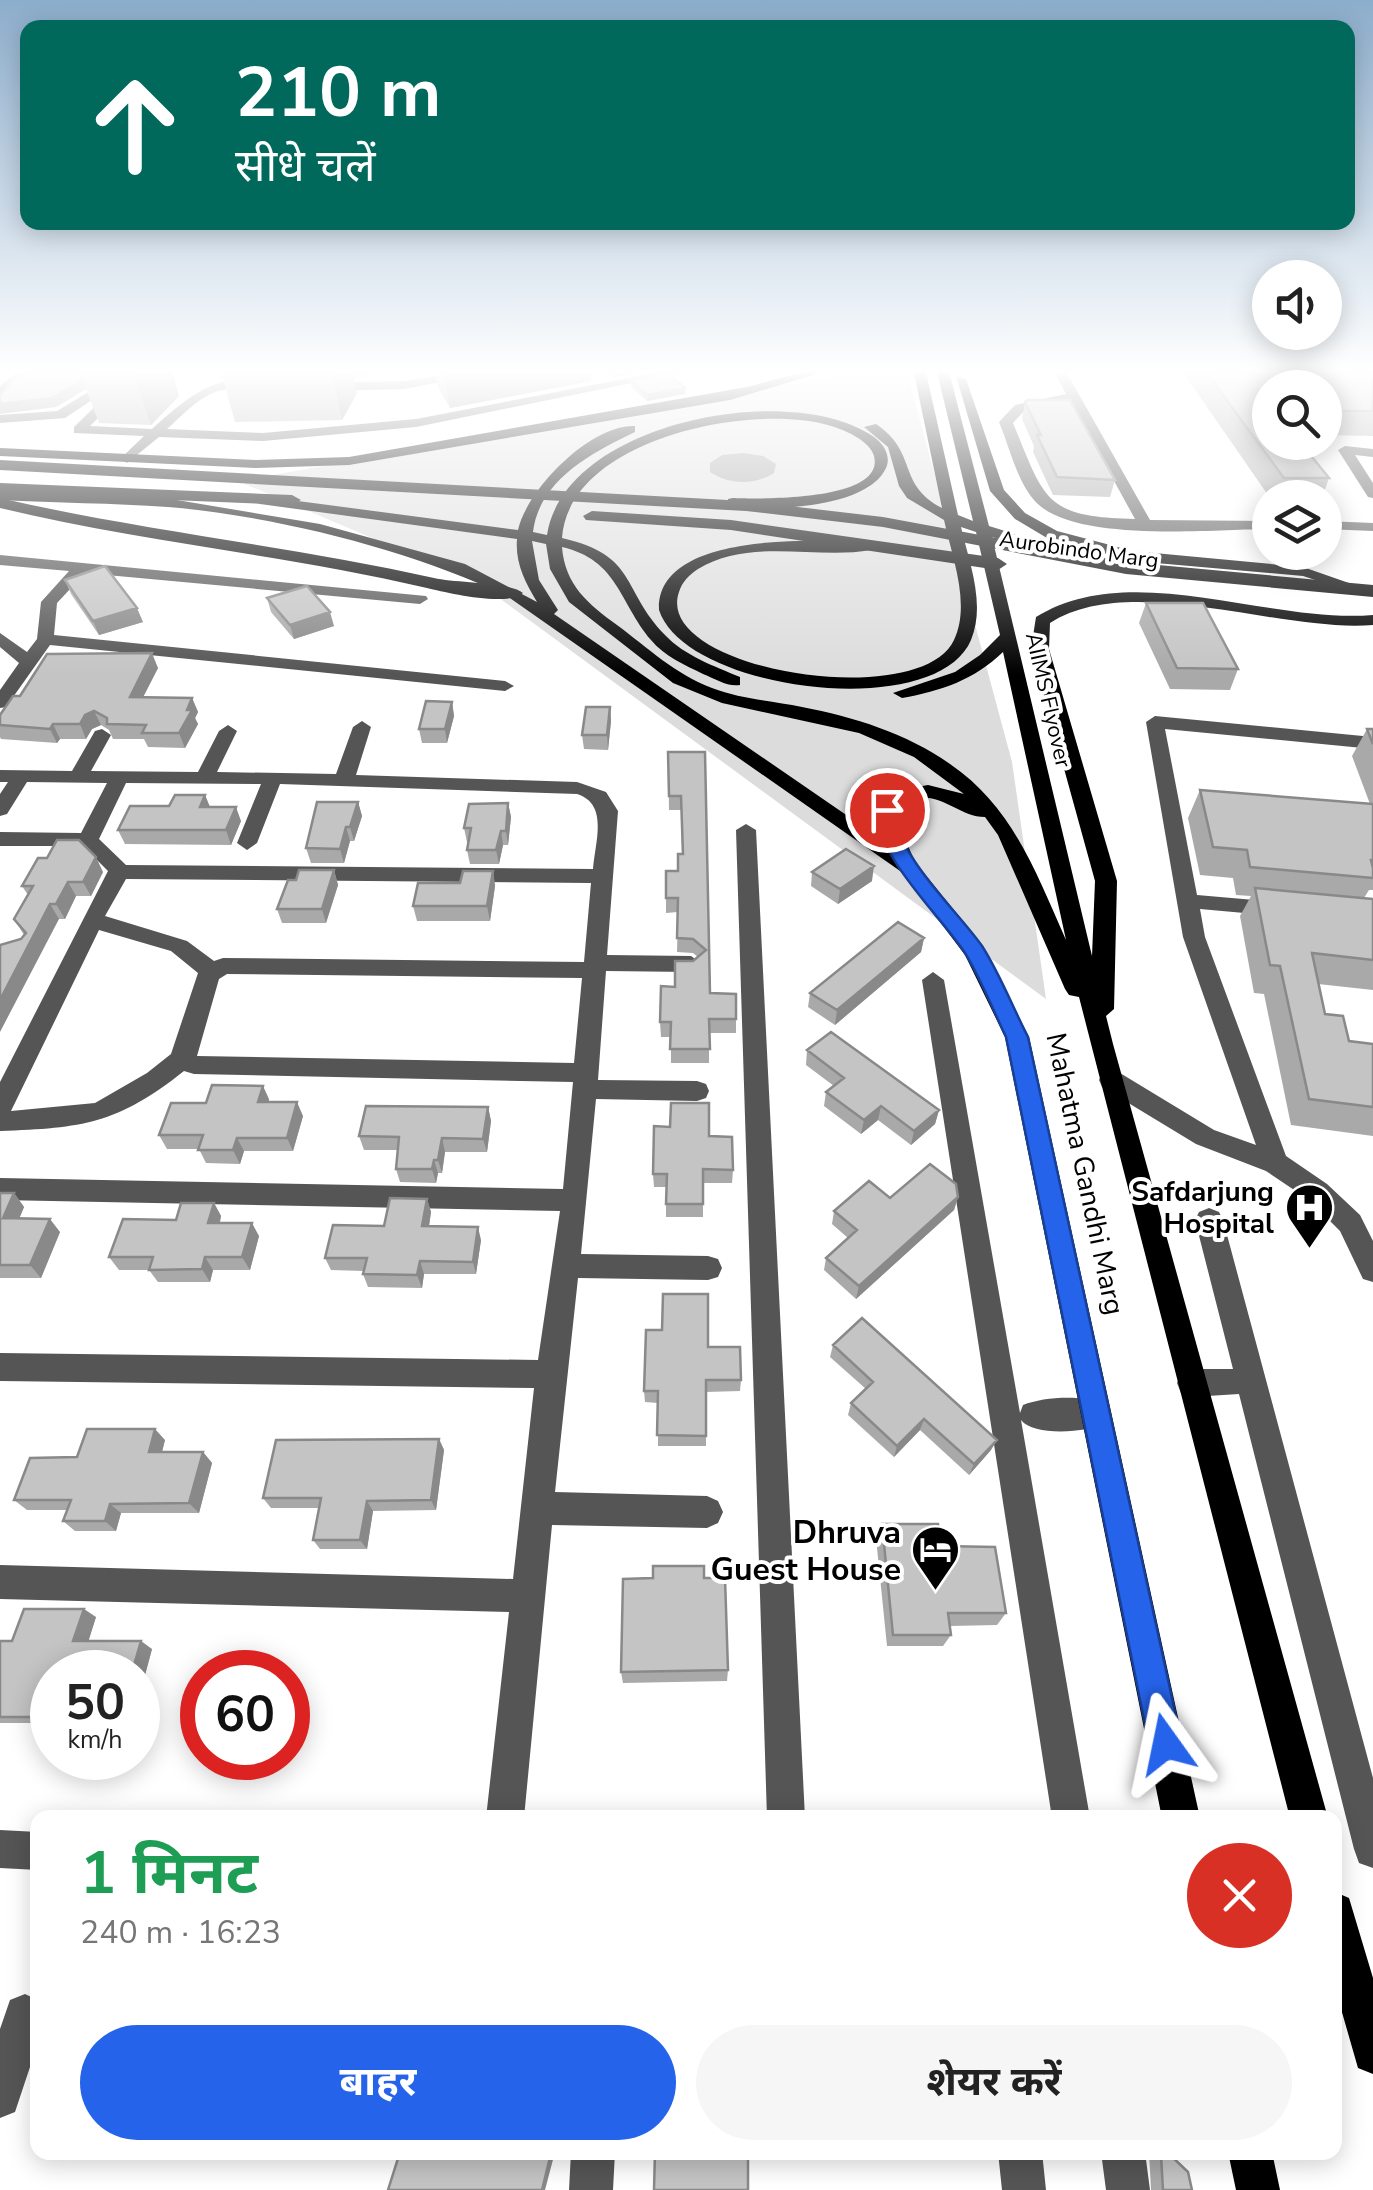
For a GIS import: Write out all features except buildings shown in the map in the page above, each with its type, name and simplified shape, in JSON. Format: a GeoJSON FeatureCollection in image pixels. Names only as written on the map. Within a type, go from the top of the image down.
{"type":"FeatureCollection","features":[{"type":"Feature","properties":{"kind":"highway","name":"Aurobindo Marg"},"geometry":{"type":"LineString","coordinates":[[244,470],[670,500],[882,522],[1126,568],[1367,590]]}},
{"type":"Feature","properties":{"kind":"highway","name":"Aurobindo Marg"},"geometry":{"type":"LineString","coordinates":[[1,497],[256,499],[731,525],[1131,584],[1373,611]]}},
{"type":"Feature","properties":{"kind":"highway"},"geometry":{"type":"LineString","coordinates":[[1,497],[68,520],[352,565],[462,590],[513,593]]}},
{"type":"Feature","properties":{"kind":"main road"},"geometry":{"type":"LineString","coordinates":[[564,470],[538,496],[524,528],[524,562],[539,596],[564,628]]}},
{"type":"Feature","properties":{"kind":"main road"},"geometry":{"type":"LineString","coordinates":[[596,470],[569,494],[556,521],[557,566],[568,591],[677,678],[736,701],[828,718],[902,743],[953,773],[994,812],[1008,834],[1102,1044]]}},
{"type":"Feature","properties":{"kind":"main road"},"geometry":{"type":"LineString","coordinates":[[670,500],[763,503],[820,499],[862,486],[877,470]]}},
{"type":"Feature","properties":{"kind":"main road"},"geometry":{"type":"LineString","coordinates":[[904,470],[909,492],[922,503],[1021,540],[1126,568]]}},
{"type":"Feature","properties":{"kind":"main road"},"geometry":{"type":"LineString","coordinates":[[898,548],[791,545],[723,554],[696,565],[676,580],[668,596],[669,614],[680,630],[717,657],[752,670],[813,680],[877,680],[914,674],[942,663],[963,638],[969,600],[941,470]]}},
{"type":"Feature","properties":{"kind":"main road","name":"AIIMS Flyover"},"geometry":{"type":"LineString","coordinates":[[967,470],[1102,1044]]}},
{"type":"Feature","properties":{"kind":"main road"},"geometry":{"type":"LineString","coordinates":[[989,470],[1006,506],[1023,520],[1063,538],[1112,551],[1299,571],[1367,590]]}},
{"type":"Feature","properties":{"kind":"main road","name":"Mahatma Gandhi Marg"},"geometry":{"type":"LineString","coordinates":[[1,497],[171,504],[320,528],[459,567],[513,593],[910,868],[975,952],[1017,1037],[1179,1810]]}},
{"type":"Feature","properties":{"kind":"main road"},"geometry":{"type":"LineString","coordinates":[[256,499],[574,544],[603,557],[648,626],[685,659],[744,684],[792,694],[868,697],[938,685],[990,660],[1008,636]]}},
{"type":"Feature","properties":{"kind":"main road"},"geometry":{"type":"LineString","coordinates":[[1102,1044],[1106,881],[1040,649],[1042,621],[1062,606],[1114,598],[1339,622],[1373,620]]}},
{"type":"Feature","properties":{"kind":"main road"},"geometry":{"type":"LineString","coordinates":[[910,868],[885,816],[891,803],[908,794],[929,791],[952,795],[1008,834]]}},
{"type":"Feature","properties":{"kind":"main road","name":"Mahatma Gandhi Marg"},"geometry":{"type":"LineString","coordinates":[[1102,1044],[1308,1810]]}},
{"type":"Feature","properties":{"kind":"main road"},"geometry":{"type":"LineString","coordinates":[[1342,1938],[1373,2053]]}},
{"type":"Feature","properties":{"kind":"main road"},"geometry":{"type":"LineString","coordinates":[[1252,2160],[1258,2190]]}},
{"type":"Feature","properties":{"kind":"street"},"geometry":{"type":"LineString","coordinates":[[1027,470],[1039,498],[1072,516],[1091,521],[1252,524]]}},
{"type":"Feature","properties":{"kind":"street"},"geometry":{"type":"LineString","coordinates":[[1115,470],[1144,524]]}},
{"type":"Feature","properties":{"kind":"street"},"geometry":{"type":"LineString","coordinates":[[1358,470],[1373,494]]}},
{"type":"Feature","properties":{"kind":"street"},"geometry":{"type":"LineString","coordinates":[[1342,527],[1373,528]]}},
{"type":"Feature","properties":{"kind":"street"},"geometry":{"type":"LineString","coordinates":[[0,560],[420,599]]}},
{"type":"Feature","properties":{"kind":"street"},"geometry":{"type":"LineString","coordinates":[[0,703],[45,639],[49,602],[82,567]]}},
{"type":"Feature","properties":{"kind":"street"},"geometry":{"type":"LineString","coordinates":[[0,638],[30,663]]}},
{"type":"Feature","properties":{"kind":"street"},"geometry":{"type":"LineString","coordinates":[[45,639],[505,686]]}},
{"type":"Feature","properties":{"kind":"street"},"geometry":{"type":"LineString","coordinates":[[1276,1163],[1194,937],[1155,722],[1373,742]]}},
{"type":"Feature","properties":{"kind":"street"},"geometry":{"type":"LineString","coordinates":[[344,780],[362,727]]}},
{"type":"Feature","properties":{"kind":"street"},"geometry":{"type":"LineString","coordinates":[[204,778],[228,732]]}},
{"type":"Feature","properties":{"kind":"street"},"geometry":{"type":"LineString","coordinates":[[78,776],[102,736]]}},
{"type":"Feature","properties":{"kind":"street"},"geometry":{"type":"LineString","coordinates":[[0,810],[11,776],[273,778],[576,788],[594,792],[604,800],[608,811],[582,1081],[575,1200],[551,1374],[506,1810]]}},
{"type":"Feature","properties":{"kind":"street"},"geometry":{"type":"LineString","coordinates":[[88,840],[119,777]]}},
{"type":"Feature","properties":{"kind":"street"},"geometry":{"type":"LineString","coordinates":[[247,843],[273,778]]}},
{"type":"Feature","properties":{"kind":"street"},"geometry":{"type":"LineString","coordinates":[[746,830],[786,1810]]}},
{"type":"Feature","properties":{"kind":"street"},"geometry":{"type":"LineString","coordinates":[[0,839],[88,840],[121,872]]}},
{"type":"Feature","properties":{"kind":"street"},"geometry":{"type":"LineString","coordinates":[[0,1107],[113,878],[121,872],[602,876]]}},
{"type":"Feature","properties":{"kind":"street"},"geometry":{"type":"LineString","coordinates":[[1188,901],[1299,911]]}},
{"type":"Feature","properties":{"kind":"street"},"geometry":{"type":"LineString","coordinates":[[92,920],[179,946],[212,971]]}},
{"type":"Feature","properties":{"kind":"street"},"geometry":{"type":"LineString","coordinates":[[0,1121],[100,1115],[136,1097],[182,1060],[212,971],[223,966],[692,964]]}},
{"type":"Feature","properties":{"kind":"street"},"geometry":{"type":"LineString","coordinates":[[933,980],[1070,1810]]}},
{"type":"Feature","properties":{"kind":"street"},"geometry":{"type":"LineString","coordinates":[[182,1060],[194,1064],[582,1081],[697,1091]]}},
{"type":"Feature","properties":{"kind":"street"},"geometry":{"type":"LineString","coordinates":[[1111,1080],[1206,1137],[1276,1163],[1318,1192],[1350,1224],[1373,1270]]}},
{"type":"Feature","properties":{"kind":"street"},"geometry":{"type":"LineString","coordinates":[[0,1190],[575,1200]]}},
{"type":"Feature","properties":{"kind":"street"},"geometry":{"type":"LineString","coordinates":[[1209,1220],[1373,1848]]}},
{"type":"Feature","properties":{"kind":"street"},"geometry":{"type":"LineString","coordinates":[[566,1266],[708,1268]]}},
{"type":"Feature","properties":{"kind":"street"},"geometry":{"type":"LineString","coordinates":[[0,1366],[551,1374]]}},
{"type":"Feature","properties":{"kind":"street"},"geometry":{"type":"LineString","coordinates":[[1192,1384],[1232,1383]]}},
{"type":"Feature","properties":{"kind":"street"},"geometry":{"type":"LineString","coordinates":[[1034,1415],[1096,1414]]}},
{"type":"Feature","properties":{"kind":"street"},"geometry":{"type":"LineString","coordinates":[[537,1508],[707,1512]]}},
{"type":"Feature","properties":{"kind":"street"},"geometry":{"type":"LineString","coordinates":[[0,1582],[528,1596]]}},
{"type":"Feature","properties":{"kind":"street"},"geometry":{"type":"LineString","coordinates":[[0,1850],[30,1851]]}},
{"type":"Feature","properties":{"kind":"street"},"geometry":{"type":"LineString","coordinates":[[0,2097],[21,2015]]}},
{"type":"Feature","properties":{"kind":"street"},"geometry":{"type":"LineString","coordinates":[[591,2190],[593,2160]]}},
{"type":"Feature","properties":{"kind":"street"},"geometry":{"type":"LineString","coordinates":[[1021,2160],[1024,2190]]}},
{"type":"Feature","properties":{"kind":"street"},"geometry":{"type":"LineString","coordinates":[[1124,2160],[1128,2190]]}},
{"type":"Feature","properties":{"kind":"shaded area"},"geometry":{"type":"Polygon","coordinates":[[[299,470],[933,470],[1012,762],[1046,999],[480,584],[238,481],[299,470]]]}},
{"type":"Feature","properties":{"kind":"shaded area"},"geometry":{"type":"Polygon","coordinates":[[[775,470],[759,480],[742,482],[710,472],[775,470]]]}},
{"type":"Feature","properties":{"kind":"place","name":"Safdarjung Hospital"},"geometry":{"type":"Point","coordinates":[1309,1250]}},
{"type":"Feature","properties":{"kind":"place","name":"Dhruva Guest House"},"geometry":{"type":"Point","coordinates":[936,1592]}},
{"type":"Feature","properties":{"kind":"route"},"geometry":{"type":"LineString","coordinates":[[887,810],[886,824],[910,868],[975,952],[1017,1037],[1166,1744]]}}]}
